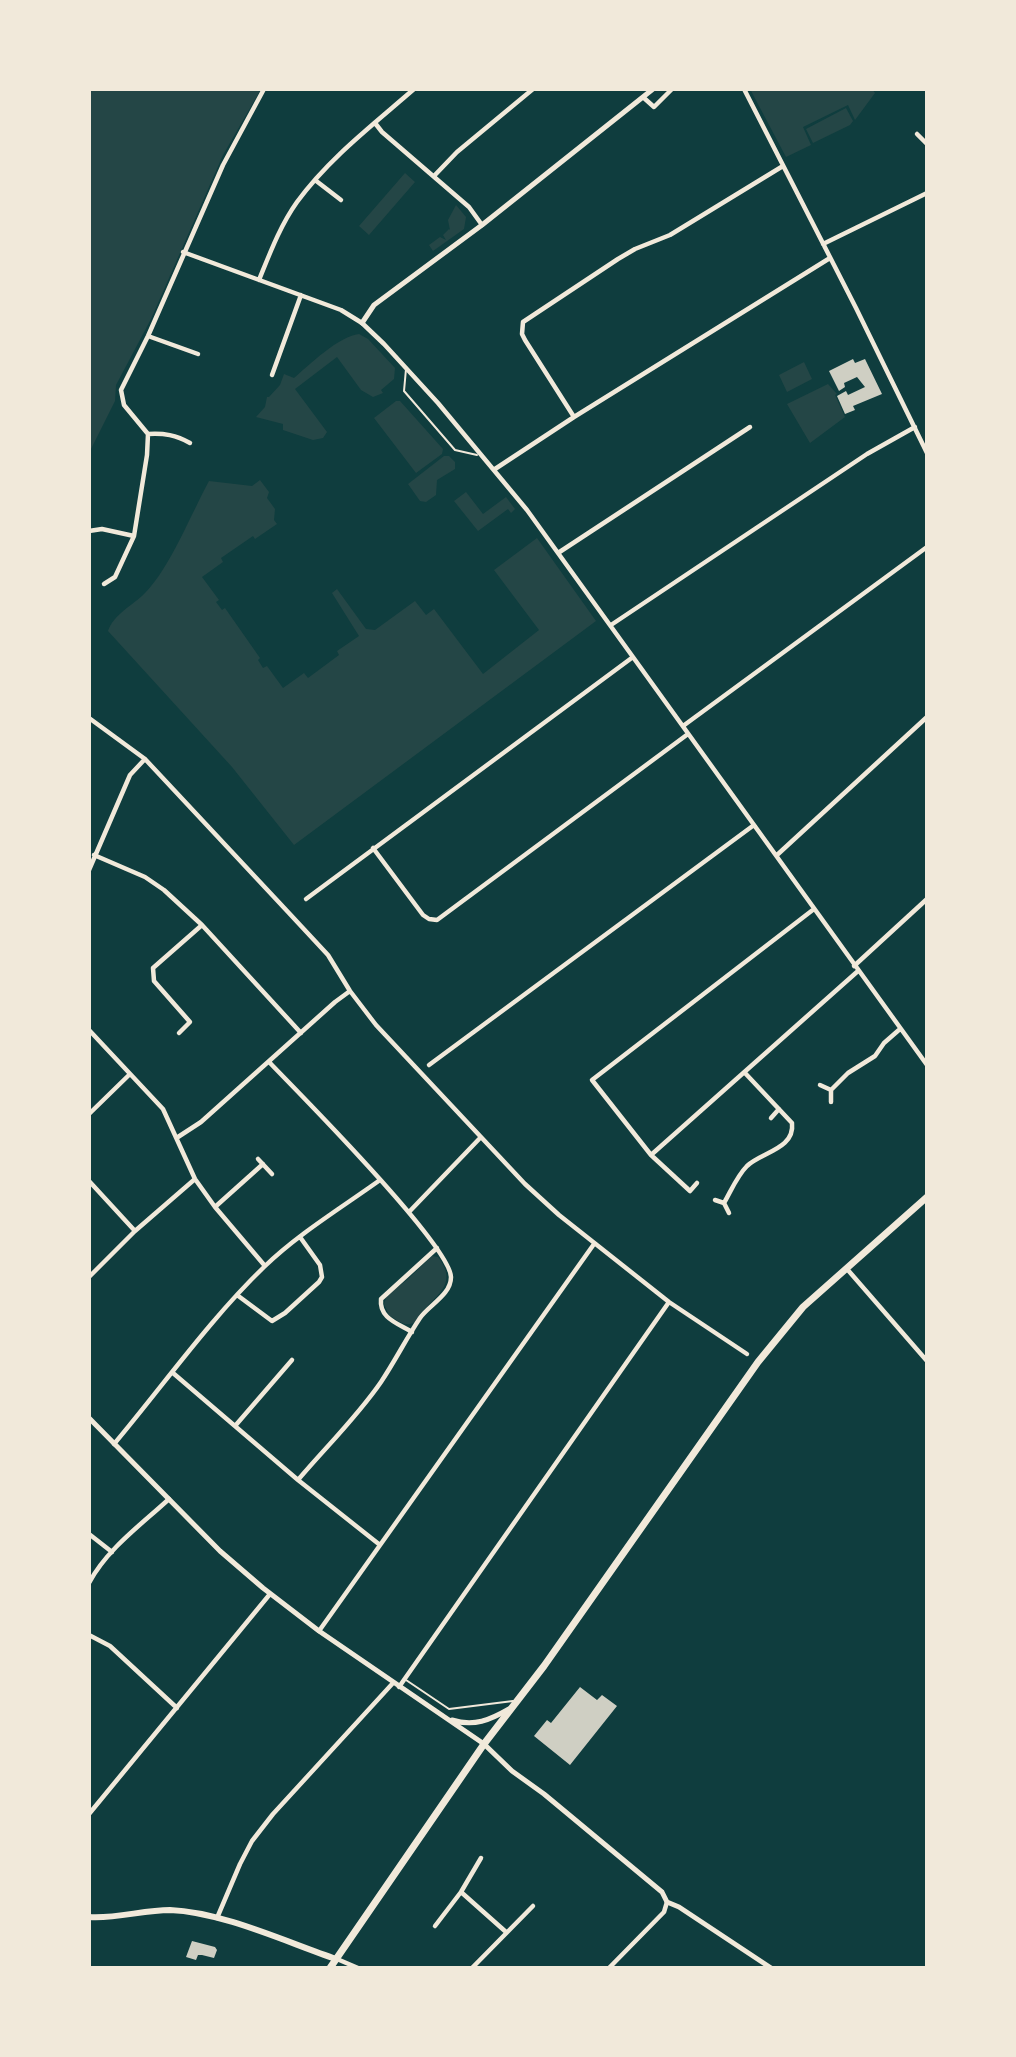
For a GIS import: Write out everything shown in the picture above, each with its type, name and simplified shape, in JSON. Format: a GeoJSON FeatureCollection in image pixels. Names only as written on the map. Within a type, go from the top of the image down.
{"type":"FeatureCollection","features":[{"type":"Feature","properties":{"kind":"highway"},"geometry":{"type":"LineString","coordinates":[[330,1968],[484,1744],[518,1703],[758,1362],[803,1307],[927,1197]]}},
{"type":"Feature","properties":{"kind":"main road"},"geometry":{"type":"LineString","coordinates":[[89,1917],[169,1910],[218,1918],[336,1959]]}},
{"type":"Feature","properties":{"kind":"street"},"geometry":{"type":"LineString","coordinates":[[104,584],[115,577],[134,536],[147,455],[148,434],[124,405],[121,395],[128,374],[149,336],[183,252],[223,165],[264,89]]}},
{"type":"Feature","properties":{"kind":"street"},"geometry":{"type":"LineString","coordinates":[[259,280],[281,228],[315,180],[414,89]]}},
{"type":"Feature","properties":{"kind":"street"},"geometry":{"type":"LineString","coordinates":[[434,176],[457,152],[533,89]]}},
{"type":"Feature","properties":{"kind":"street"},"geometry":{"type":"LineString","coordinates":[[362,323],[374,305],[482,225],[653,89]]}},
{"type":"Feature","properties":{"kind":"street"},"geometry":{"type":"LineString","coordinates":[[644,98],[654,107],[673,89]]}},
{"type":"Feature","properties":{"kind":"street"},"geometry":{"type":"LineString","coordinates":[[744,89],[927,453]]}},
{"type":"Feature","properties":{"kind":"street"},"geometry":{"type":"LineString","coordinates":[[375,123],[469,207],[482,225]]}},
{"type":"Feature","properties":{"kind":"street"},"geometry":{"type":"LineString","coordinates":[[917,134],[927,144]]}},
{"type":"Feature","properties":{"kind":"street"},"geometry":{"type":"LineString","coordinates":[[575,417],[525,340],[522,334],[523,322],[618,259],[670,235],[783,166]]}},
{"type":"Feature","properties":{"kind":"street"},"geometry":{"type":"LineString","coordinates":[[315,180],[341,200]]}},
{"type":"Feature","properties":{"kind":"street"},"geometry":{"type":"LineString","coordinates":[[823,244],[927,193]]}},
{"type":"Feature","properties":{"kind":"street"},"geometry":{"type":"LineString","coordinates":[[183,252],[341,310],[362,323],[406,368],[495,470],[611,625],[927,1065]]}},
{"type":"Feature","properties":{"kind":"street"},"geometry":{"type":"LineString","coordinates":[[495,470],[830,258]]}},
{"type":"Feature","properties":{"kind":"street"},"geometry":{"type":"LineString","coordinates":[[272,375],[301,295]]}},
{"type":"Feature","properties":{"kind":"street"},"geometry":{"type":"LineString","coordinates":[[149,336],[198,354]]}},
{"type":"Feature","properties":{"kind":"street"},"geometry":{"type":"LineString","coordinates":[[557,553],[750,427]]}},
{"type":"Feature","properties":{"kind":"street"},"geometry":{"type":"LineString","coordinates":[[611,625],[867,454],[915,427]]}},
{"type":"Feature","properties":{"kind":"street"},"geometry":{"type":"LineString","coordinates":[[148,434],[171,435],[190,443]]}},
{"type":"Feature","properties":{"kind":"street"},"geometry":{"type":"LineString","coordinates":[[89,531],[102,529],[134,536]]}},
{"type":"Feature","properties":{"kind":"street"},"geometry":{"type":"LineString","coordinates":[[683,726],[927,547]]}},
{"type":"Feature","properties":{"kind":"street"},"geometry":{"type":"LineString","coordinates":[[306,899],[633,657]]}},
{"type":"Feature","properties":{"kind":"street"},"geometry":{"type":"LineString","coordinates":[[777,855],[927,717]]}},
{"type":"Feature","properties":{"kind":"street"},"geometry":{"type":"LineString","coordinates":[[89,718],[145,759],[328,955],[350,991],[376,1025],[525,1184],[594,1244],[747,1354]]}},
{"type":"Feature","properties":{"kind":"street"},"geometry":{"type":"LineString","coordinates":[[373,848],[424,915],[437,920],[688,734]]}},
{"type":"Feature","properties":{"kind":"street"},"geometry":{"type":"LineString","coordinates":[[89,870],[130,775],[145,759]]}},
{"type":"Feature","properties":{"kind":"street"},"geometry":{"type":"LineString","coordinates":[[429,1065],[754,825]]}},
{"type":"Feature","properties":{"kind":"street"},"geometry":{"type":"LineString","coordinates":[[94,855],[145,877],[164,890],[202,925],[301,1033]]}},
{"type":"Feature","properties":{"kind":"street"},"geometry":{"type":"LineString","coordinates":[[651,1155],[745,1073],[927,899]]}},
{"type":"Feature","properties":{"kind":"street"},"geometry":{"type":"LineString","coordinates":[[698,1183],[690,1191],[651,1155],[592,1080],[814,909]]}},
{"type":"Feature","properties":{"kind":"street"},"geometry":{"type":"LineString","coordinates":[[179,1033],[190,1022],[154,981],[153,968],[202,925]]}},
{"type":"Feature","properties":{"kind":"street"},"geometry":{"type":"LineString","coordinates":[[178,1137],[201,1122],[350,991]]}},
{"type":"Feature","properties":{"kind":"street"},"geometry":{"type":"LineString","coordinates":[[831,1102],[831,1090],[851,1070],[872,1059],[884,1042],[900,1028]]}},
{"type":"Feature","properties":{"kind":"street"},"geometry":{"type":"LineString","coordinates":[[89,1030],[163,1109],[195,1179],[265,1266]]}},
{"type":"Feature","properties":{"kind":"street"},"geometry":{"type":"LineString","coordinates":[[269,1062],[409,1212],[450,1268],[451,1283],[420,1318],[380,1383],[298,1480]]}},
{"type":"Feature","properties":{"kind":"street"},"geometry":{"type":"LineString","coordinates":[[723,1203],[745,1168],[773,1152],[790,1136],[792,1123],[745,1073]]}},
{"type":"Feature","properties":{"kind":"street"},"geometry":{"type":"LineString","coordinates":[[89,1114],[130,1074]]}},
{"type":"Feature","properties":{"kind":"street"},"geometry":{"type":"LineString","coordinates":[[820,1085],[831,1090]]}},
{"type":"Feature","properties":{"kind":"street"},"geometry":{"type":"LineString","coordinates":[[771,1118],[779,1109]]}},
{"type":"Feature","properties":{"kind":"street"},"geometry":{"type":"LineString","coordinates":[[409,1212],[481,1137]]}},
{"type":"Feature","properties":{"kind":"street"},"geometry":{"type":"LineString","coordinates":[[258,1159],[272,1174]]}},
{"type":"Feature","properties":{"kind":"street"},"geometry":{"type":"LineString","coordinates":[[215,1207],[263,1164]]}},
{"type":"Feature","properties":{"kind":"street"},"geometry":{"type":"LineString","coordinates":[[89,1277],[135,1231],[195,1179]]}},
{"type":"Feature","properties":{"kind":"street"},"geometry":{"type":"LineString","coordinates":[[114,1444],[265,1266],[300,1237],[380,1180]]}},
{"type":"Feature","properties":{"kind":"street"},"geometry":{"type":"LineString","coordinates":[[89,1181],[135,1231]]}},
{"type":"Feature","properties":{"kind":"street"},"geometry":{"type":"LineString","coordinates":[[716,1200],[723,1203],[729,1213]]}},
{"type":"Feature","properties":{"kind":"street"},"geometry":{"type":"LineString","coordinates":[[237,1296],[271,1321],[285,1313],[319,1282],[322,1277],[320,1265],[300,1237]]}},
{"type":"Feature","properties":{"kind":"street"},"geometry":{"type":"LineString","coordinates":[[319,1631],[594,1244]]}},
{"type":"Feature","properties":{"kind":"street"},"geometry":{"type":"LineString","coordinates":[[412,1332],[385,1316],[381,1310],[381,1298],[437,1248]]}},
{"type":"Feature","properties":{"kind":"street"},"geometry":{"type":"LineString","coordinates":[[846,1268],[927,1361]]}},
{"type":"Feature","properties":{"kind":"street"},"geometry":{"type":"LineString","coordinates":[[218,1918],[252,1842],[273,1814],[396,1685],[405,1679],[670,1301]]}},
{"type":"Feature","properties":{"kind":"street"},"geometry":{"type":"LineString","coordinates":[[235,1426],[292,1360]]}},
{"type":"Feature","properties":{"kind":"street"},"geometry":{"type":"LineString","coordinates":[[173,1373],[298,1480],[380,1545]]}},
{"type":"Feature","properties":{"kind":"street"},"geometry":{"type":"LineString","coordinates":[[89,1419],[220,1551],[270,1594],[396,1685],[484,1744],[512,1771],[658,1888],[667,1902],[679,1907],[771,1968]]}},
{"type":"Feature","properties":{"kind":"street"},"geometry":{"type":"LineString","coordinates":[[89,1583],[112,1552],[169,1499]]}},
{"type":"Feature","properties":{"kind":"street"},"geometry":{"type":"LineString","coordinates":[[89,1534],[112,1552]]}},
{"type":"Feature","properties":{"kind":"street"},"geometry":{"type":"LineString","coordinates":[[89,1814],[270,1594]]}},
{"type":"Feature","properties":{"kind":"street"},"geometry":{"type":"LineString","coordinates":[[89,1635],[110,1647],[177,1709]]}},
{"type":"Feature","properties":{"kind":"street"},"geometry":{"type":"LineString","coordinates":[[443,1716],[461,1723],[477,1723],[490,1719],[518,1703]]}},
{"type":"Feature","properties":{"kind":"street"},"geometry":{"type":"LineString","coordinates":[[435,1926],[461,1892],[481,1858]]}},
{"type":"Feature","properties":{"kind":"street"},"geometry":{"type":"LineString","coordinates":[[461,1892],[506,1932]]}},
{"type":"Feature","properties":{"kind":"street"},"geometry":{"type":"LineString","coordinates":[[609,1968],[664,1912],[667,1902]]}},
{"type":"Feature","properties":{"kind":"street"},"geometry":{"type":"LineString","coordinates":[[472,1968],[533,1906]]}},
{"type":"Feature","properties":{"kind":"street"},"geometry":{"type":"LineString","coordinates":[[336,1959],[358,1968]]}},
{"type":"Feature","properties":{"kind":"lane"},"geometry":{"type":"LineString","coordinates":[[406,368],[404,391],[455,450],[469,455],[482,455]]}},
{"type":"Feature","properties":{"kind":"lane"},"geometry":{"type":"LineString","coordinates":[[405,1679],[449,1709],[518,1703]]}},
{"type":"Feature","properties":{"kind":"shaded area"},"geometry":{"type":"Polygon","coordinates":[[[89,89],[261,89],[223,155],[151,319],[116,385],[115,401],[89,453],[89,89]]]}},
{"type":"Feature","properties":{"kind":"shaded area"},"geometry":{"type":"Polygon","coordinates":[[[750,89],[872,89],[875,93],[855,120],[848,105],[803,127],[811,145],[786,157],[750,89]]]}},
{"type":"Feature","properties":{"kind":"shaded area"},"geometry":{"type":"Polygon","coordinates":[[[846,108],[853,121],[850,125],[813,143],[806,129],[846,108]]]}},
{"type":"Feature","properties":{"kind":"shaded area"},"geometry":{"type":"Polygon","coordinates":[[[405,173],[415,182],[369,235],[359,226],[405,173]]]}},
{"type":"Feature","properties":{"kind":"shaded area"},"geometry":{"type":"Polygon","coordinates":[[[456,205],[466,217],[464,229],[433,251],[429,245],[440,237],[446,240],[443,235],[450,230],[448,220],[456,205]]]}},
{"type":"Feature","properties":{"kind":"shaded area"},"geometry":{"type":"Polygon","coordinates":[[[359,334],[368,339],[395,368],[394,379],[381,390],[383,393],[373,397],[361,390],[337,357],[295,389],[327,432],[323,438],[313,440],[283,430],[283,424],[256,417],[265,407],[267,397],[280,385],[284,374],[294,378],[334,345],[359,334]]]}},
{"type":"Feature","properties":{"kind":"shaded area"},"geometry":{"type":"Polygon","coordinates":[[[804,362],[812,379],[787,392],[779,375],[804,362]]]}},
{"type":"Feature","properties":{"kind":"shaded area"},"geometry":{"type":"Polygon","coordinates":[[[828,384],[837,394],[835,395],[845,417],[810,443],[787,404],[828,384]]]}},
{"type":"Feature","properties":{"kind":"shaded area"},"geometry":{"type":"Polygon","coordinates":[[[396,401],[400,401],[443,449],[442,454],[416,473],[374,418],[396,401]]]}},
{"type":"Feature","properties":{"kind":"shaded area"},"geometry":{"type":"Polygon","coordinates":[[[444,456],[449,456],[455,462],[455,469],[437,480],[436,495],[426,502],[420,501],[408,484],[444,456]]]}},
{"type":"Feature","properties":{"kind":"shaded area"},"geometry":{"type":"Polygon","coordinates":[[[260,480],[269,492],[267,498],[275,509],[274,520],[277,524],[255,539],[253,536],[221,558],[223,562],[202,577],[219,600],[216,602],[222,610],[225,608],[260,658],[258,660],[263,668],[267,666],[283,688],[304,673],[308,678],[339,655],[337,651],[359,636],[332,593],[337,589],[366,629],[375,630],[415,601],[426,615],[434,609],[483,674],[539,630],[494,570],[537,538],[596,621],[294,845],[232,767],[108,631],[114,620],[145,593],[163,570],[209,481],[252,486],[260,480]]]}},
{"type":"Feature","properties":{"kind":"shaded area"},"geometry":{"type":"Polygon","coordinates":[[[466,492],[483,514],[506,497],[515,509],[511,513],[508,509],[478,531],[454,501],[466,492]]]}},
{"type":"Feature","properties":{"kind":"shaded area"},"geometry":{"type":"Polygon","coordinates":[[[432,1256],[438,1257],[444,1268],[445,1285],[415,1322],[401,1323],[389,1315],[384,1304],[387,1295],[432,1256]]]}},
{"type":"Feature","properties":{"kind":"building"},"geometry":{"type":"Polygon","coordinates":[[[853,359],[855,363],[865,359],[882,394],[853,406],[855,410],[845,414],[837,396],[846,391],[848,395],[865,387],[857,377],[844,383],[845,387],[839,391],[829,371],[853,359]]]}},
{"type":"Feature","properties":{"kind":"building"},"geometry":{"type":"Polygon","coordinates":[[[580,1687],[597,1700],[602,1695],[617,1706],[570,1765],[534,1736],[547,1720],[551,1723],[580,1687]]]}},
{"type":"Feature","properties":{"kind":"building"},"geometry":{"type":"Polygon","coordinates":[[[192,1941],[215,1947],[217,1950],[214,1958],[198,1955],[196,1960],[186,1957],[192,1941]]]}}]}
